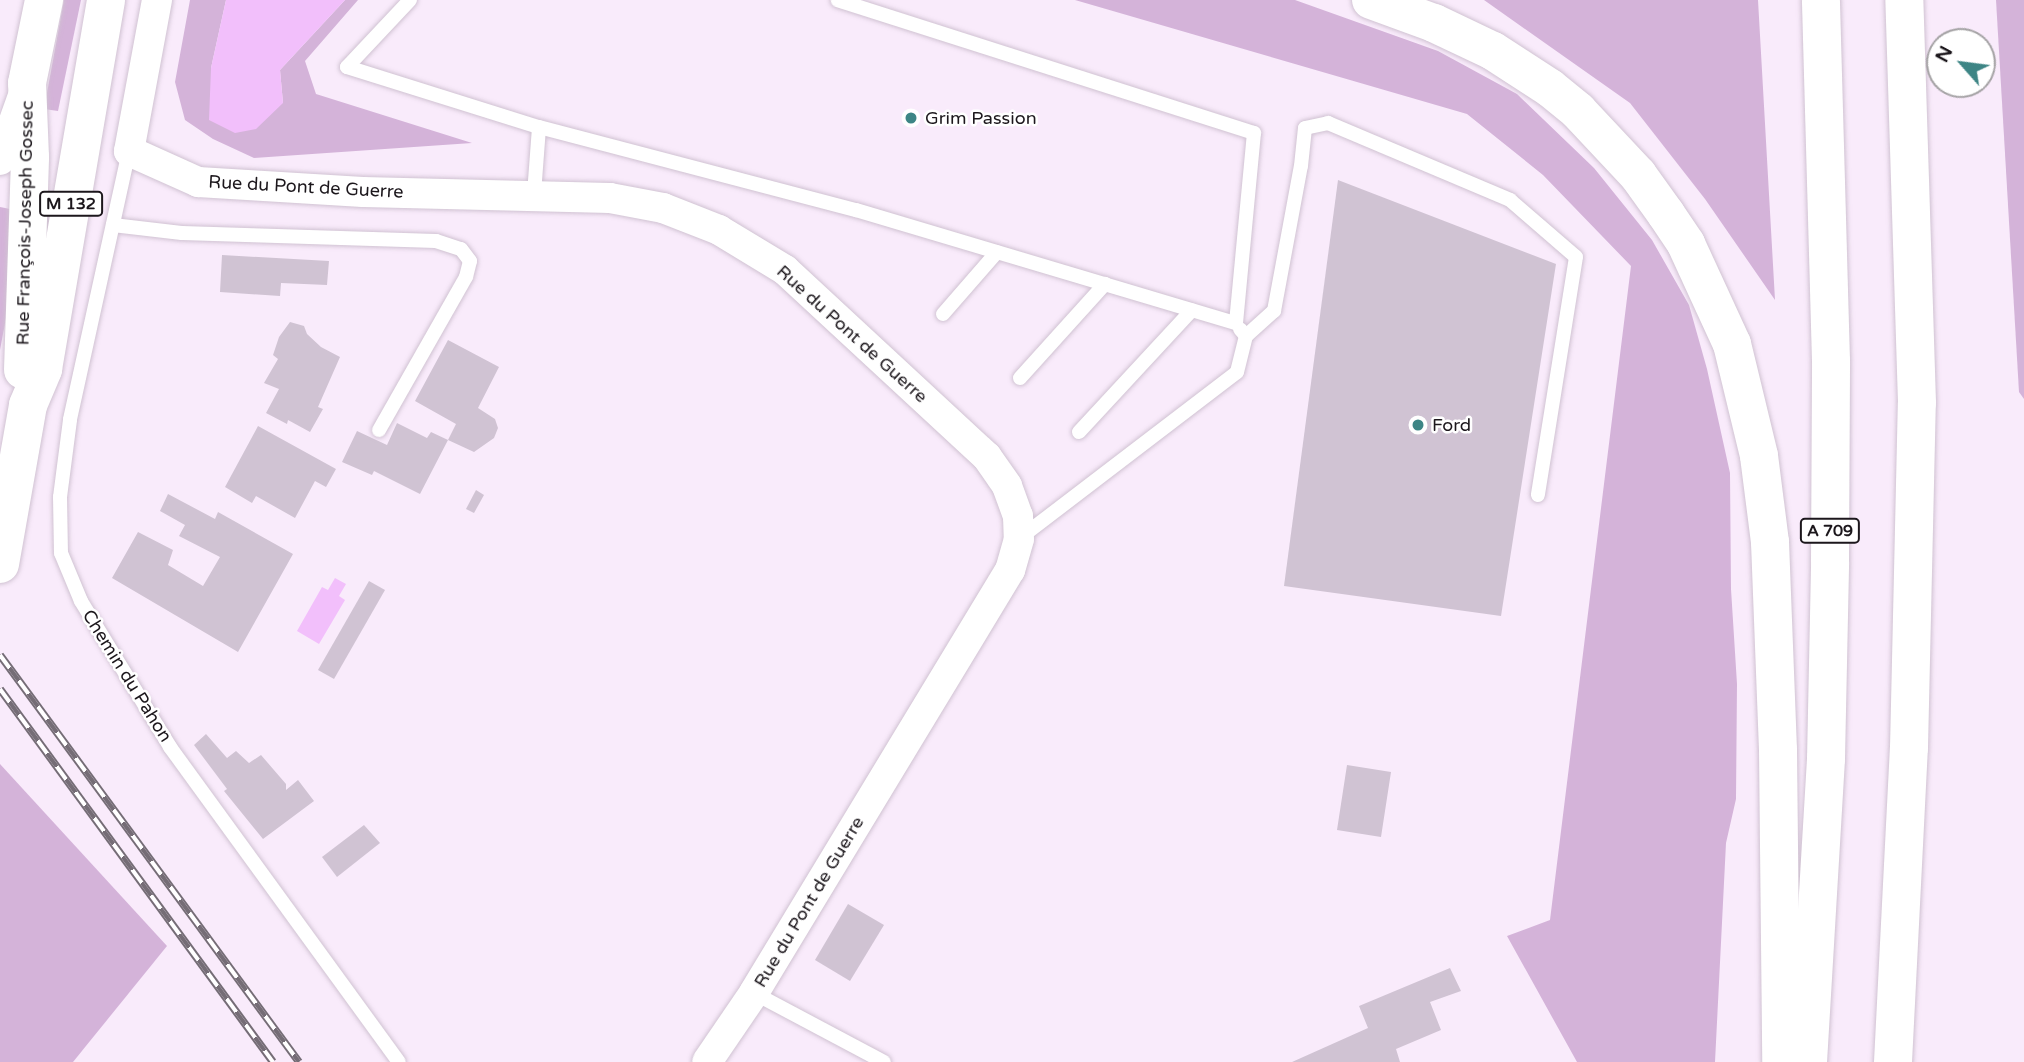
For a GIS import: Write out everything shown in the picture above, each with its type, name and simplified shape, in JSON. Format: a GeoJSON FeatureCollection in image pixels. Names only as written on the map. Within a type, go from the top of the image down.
{"type":"FeatureCollection","features":[{"type":"Feature","properties":{"kind":"main road","name":"Rue François-Joseph Gossec"},"geometry":{"type":"LineString","coordinates":[[27,405],[23,367],[30,157],[27,83],[44,0]]}},
{"type":"Feature","properties":{"kind":"main road","name":"Rue François-Joseph Gossec"},"geometry":{"type":"LineString","coordinates":[[1,558],[27,405],[43,369],[106,0]]}},
{"type":"Feature","properties":{"kind":"main road"},"geometry":{"type":"LineString","coordinates":[[1371,0],[1434,23],[1493,51],[1550,88],[1578,111],[1638,175],[1686,244],[1732,344],[1759,456],[1770,542],[1778,750],[1781,1062]]}},
{"type":"Feature","properties":{"kind":"main road","name":"A 709"},"geometry":{"type":"LineString","coordinates":[[1808,1062],[1826,759],[1830,548],[1831,361],[1821,0]]}},
{"type":"Feature","properties":{"kind":"main road"},"geometry":{"type":"LineString","coordinates":[[1893,1062],[1909,748],[1917,403],[1906,12]]}},
{"type":"Feature","properties":{"kind":"street"},"geometry":{"type":"LineString","coordinates":[[130,151],[157,0]]}},
{"type":"Feature","properties":{"kind":"street"},"geometry":{"type":"LineString","coordinates":[[0,160],[27,83]]}},
{"type":"Feature","properties":{"kind":"street","name":"Rue du Pont de Guerre"},"geometry":{"type":"LineString","coordinates":[[130,151],[198,182],[363,192],[534,194],[610,198],[663,208],[719,230],[785,270],[987,457],[1007,486],[1018,516],[1019,539],[1010,570],[754,993],[707,1062]]}},
{"type":"Feature","properties":{"kind":"lane"},"geometry":{"type":"LineString","coordinates":[[410,0],[347,67],[539,127],[856,210],[1236,323],[1246,337]]}},
{"type":"Feature","properties":{"kind":"lane"},"geometry":{"type":"LineString","coordinates":[[838,0],[1254,133],[1236,323]]}},
{"type":"Feature","properties":{"kind":"lane"},"geometry":{"type":"LineString","coordinates":[[1019,539],[1237,372],[1246,337],[1274,311],[1301,166],[1305,128],[1328,123],[1510,200],[1576,257],[1538,495]]}},
{"type":"Feature","properties":{"kind":"lane"},"geometry":{"type":"LineString","coordinates":[[534,194],[539,127]]}},
{"type":"Feature","properties":{"kind":"lane","name":"Chemin du Pahon"},"geometry":{"type":"LineString","coordinates":[[130,151],[70,421],[60,497],[61,553],[81,601],[170,747],[399,1062]]}},
{"type":"Feature","properties":{"kind":"lane"},"geometry":{"type":"LineString","coordinates":[[113,225],[182,233],[436,241],[461,249],[470,261],[466,278],[379,430]]}},
{"type":"Feature","properties":{"kind":"lane"},"geometry":{"type":"LineString","coordinates":[[943,314],[997,252]]}},
{"type":"Feature","properties":{"kind":"lane"},"geometry":{"type":"LineString","coordinates":[[1020,378],[1105,284]]}},
{"type":"Feature","properties":{"kind":"lane"},"geometry":{"type":"LineString","coordinates":[[1079,432],[1192,310]]}},
{"type":"Feature","properties":{"kind":"lane"},"geometry":{"type":"LineString","coordinates":[[754,993],[884,1062]]}},
{"type":"Feature","properties":{"kind":"shaded area"},"geometry":{"type":"Polygon","coordinates":[[[64,0],[81,0],[58,111],[44,109],[64,0]]]}},
{"type":"Feature","properties":{"kind":"shaded area"},"geometry":{"type":"Polygon","coordinates":[[[190,0],[226,0],[211,68],[283,103],[280,70],[345,0],[358,0],[305,61],[316,94],[472,143],[254,158],[213,139],[185,120],[175,82],[190,0]]]}},
{"type":"Feature","properties":{"kind":"shaded area"},"geometry":{"type":"Polygon","coordinates":[[[226,0],[345,0],[280,70],[283,103],[256,129],[235,133],[209,120],[211,68],[226,0]]]}},
{"type":"Feature","properties":{"kind":"shaded area"},"geometry":{"type":"Polygon","coordinates":[[[1075,0],[1295,0],[1438,51],[1517,94],[1594,168],[1652,240],[1689,305],[1707,369],[1730,473],[1731,589],[1737,684],[1736,799],[1726,843],[1715,1062],[1577,1062],[1507,936],[1550,920],[1631,266],[1543,175],[1467,114],[1075,0]]]}},
{"type":"Feature","properties":{"kind":"shaded area"},"geometry":{"type":"Polygon","coordinates":[[[1484,0],[1758,0],[1775,300],[1705,199],[1630,103],[1484,0]]]}},
{"type":"Feature","properties":{"kind":"shaded area"},"geometry":{"type":"Polygon","coordinates":[[[1996,0],[2024,0],[2024,399],[2019,392],[1996,0]]]}},
{"type":"Feature","properties":{"kind":"shaded area"},"geometry":{"type":"Polygon","coordinates":[[[0,207],[10,209],[6,318],[0,350],[0,207]]]}},
{"type":"Feature","properties":{"kind":"shaded area"},"geometry":{"type":"Polygon","coordinates":[[[335,578],[346,584],[339,596],[345,600],[319,644],[297,631],[322,587],[328,590],[335,578]]]}},
{"type":"Feature","properties":{"kind":"shaded area"},"geometry":{"type":"Polygon","coordinates":[[[0,764],[167,946],[73,1062],[0,1062],[0,764]]]}},
{"type":"Feature","properties":{"kind":"building","name":"Ford"},"geometry":{"type":"Polygon","coordinates":[[[1338,180],[1556,264],[1501,616],[1284,586],[1338,180]]]}},
{"type":"Feature","properties":{"kind":"building"},"geometry":{"type":"Polygon","coordinates":[[[222,255],[329,261],[327,285],[281,283],[280,296],[220,292],[222,255]]]}},
{"type":"Feature","properties":{"kind":"building"},"geometry":{"type":"Polygon","coordinates":[[[290,322],[304,326],[307,334],[321,347],[340,357],[318,407],[323,409],[310,432],[288,420],[287,424],[266,413],[279,389],[264,383],[278,359],[273,355],[279,337],[290,322]]]}},
{"type":"Feature","properties":{"kind":"building"},"geometry":{"type":"Polygon","coordinates":[[[448,340],[499,367],[478,408],[495,419],[498,428],[494,438],[474,452],[448,440],[456,424],[415,401],[448,340]]]}},
{"type":"Feature","properties":{"kind":"building"},"geometry":{"type":"Polygon","coordinates":[[[397,423],[427,438],[431,432],[448,440],[420,494],[374,471],[372,475],[342,462],[357,431],[387,445],[397,423]]]}},
{"type":"Feature","properties":{"kind":"building"},"geometry":{"type":"Polygon","coordinates":[[[258,426],[336,469],[326,487],[315,481],[295,518],[256,496],[252,503],[225,487],[258,426]]]}},
{"type":"Feature","properties":{"kind":"building"},"geometry":{"type":"Polygon","coordinates":[[[476,490],[484,495],[474,513],[466,509],[476,490]]]}},
{"type":"Feature","properties":{"kind":"building"},"geometry":{"type":"Polygon","coordinates":[[[168,494],[215,519],[218,512],[293,554],[238,652],[112,578],[138,532],[173,550],[168,565],[203,586],[220,557],[179,536],[185,525],[160,511],[168,494]]]}},
{"type":"Feature","properties":{"kind":"building"},"geometry":{"type":"Polygon","coordinates":[[[369,581],[385,590],[334,679],[318,670],[369,581]]]}},
{"type":"Feature","properties":{"kind":"building"},"geometry":{"type":"Polygon","coordinates":[[[206,734],[227,758],[236,751],[249,763],[261,755],[286,784],[286,790],[298,780],[314,801],[263,839],[224,791],[227,789],[194,745],[206,734]]]}},
{"type":"Feature","properties":{"kind":"building"},"geometry":{"type":"Polygon","coordinates":[[[1347,765],[1391,772],[1381,837],[1337,830],[1347,765]]]}},
{"type":"Feature","properties":{"kind":"building"},"geometry":{"type":"Polygon","coordinates":[[[364,825],[380,843],[337,877],[322,857],[364,825]]]}},
{"type":"Feature","properties":{"kind":"building"},"geometry":{"type":"Polygon","coordinates":[[[848,904],[884,925],[850,981],[815,960],[848,904]]]}},
{"type":"Feature","properties":{"kind":"building"},"geometry":{"type":"Polygon","coordinates":[[[1450,968],[1461,991],[1430,1002],[1441,1030],[1396,1049],[1400,1062],[1292,1062],[1368,1028],[1359,1006],[1450,968]]]}},
{"type":"Feature","properties":{"kind":"railway"},"geometry":{"type":"LineString","coordinates":[[0,655],[299,1062]]}},
{"type":"Feature","properties":{"kind":"railway"},"geometry":{"type":"LineString","coordinates":[[0,689],[273,1062]]}},
{"type":"Feature","properties":{"kind":"place","name":"Grim Passion"},"geometry":{"type":"Point","coordinates":[911,118]}},
{"type":"Feature","properties":{"kind":"place","name":"Ford"},"geometry":{"type":"Point","coordinates":[1418,425]}}]}
